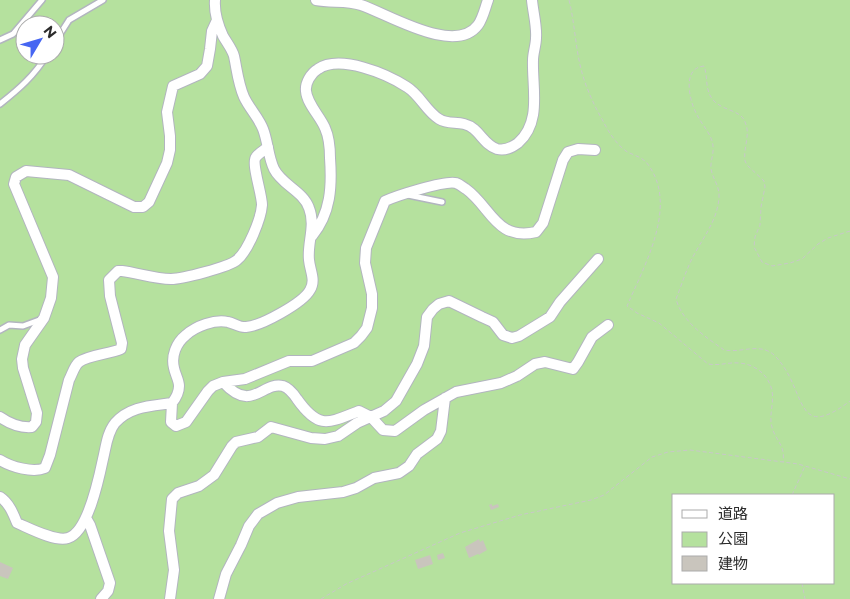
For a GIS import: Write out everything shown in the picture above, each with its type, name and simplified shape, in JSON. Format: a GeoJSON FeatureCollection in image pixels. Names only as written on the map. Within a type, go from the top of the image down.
{"type":"FeatureCollection","features":[{"type":"Feature","properties":{"kind":"street"},"geometry":{"type":"LineString","coordinates":[[215,0],[217,20],[222,35],[234,55],[243,96],[250,110],[263,127],[275,170],[280,178],[304,199],[309,206],[312,224],[309,260],[313,280],[311,290],[302,300],[256,325],[245,328],[227,322],[216,322],[198,327],[178,342],[173,360],[180,385],[177,396],[172,403],[171,422],[176,426],[186,422],[213,386],[245,378],[289,362],[312,361],[354,343],[361,336],[367,328],[372,308],[372,294],[365,263],[366,248],[385,201],[392,197],[446,183],[457,183],[471,193],[496,223],[515,232],[525,234],[536,232],[543,223],[560,169],[568,152],[595,150]]}},
{"type":"Feature","properties":{"kind":"street"},"geometry":{"type":"LineString","coordinates":[[316,0],[361,4],[420,30],[447,36],[471,32],[478,25],[488,0]]}},
{"type":"Feature","properties":{"kind":"street"},"geometry":{"type":"LineString","coordinates":[[311,237],[318,228],[327,207],[332,180],[330,144],[327,130],[306,93],[306,86],[316,70],[324,65],[344,64],[374,71],[408,87],[434,116],[441,121],[464,122],[496,149],[512,148],[521,140],[529,127],[534,113],[533,60],[536,36],[532,0]]}},
{"type":"Feature","properties":{"kind":"street"},"geometry":{"type":"LineString","coordinates":[[0,417],[18,427],[32,428],[36,422],[37,413],[22,359],[25,346],[44,318],[51,298],[53,277],[14,184],[16,177],[26,171],[69,175],[134,208],[143,207],[149,202],[170,150],[167,112],[173,86],[200,74],[206,66],[212,31],[217,20]]}},
{"type":"Feature","properties":{"kind":"street"},"geometry":{"type":"LineString","coordinates":[[0,460],[21,468],[38,471],[45,468],[69,380],[79,362],[121,349],[122,343],[110,296],[110,280],[118,271],[170,279],[182,278],[237,260],[245,250],[261,215],[260,188],[254,163],[255,157],[268,147]]}},
{"type":"Feature","properties":{"kind":"street"},"geometry":{"type":"LineString","coordinates":[[170,599],[174,570],[169,532],[172,499],[178,493],[199,486],[214,476],[236,442],[258,437],[271,427],[311,438],[325,439],[338,436],[357,423],[384,411],[396,401],[406,386],[424,346],[428,317],[439,304],[448,302],[493,322],[503,335],[512,338],[519,336],[550,317],[560,302],[598,259]]}},
{"type":"Feature","properties":{"kind":"street"},"geometry":{"type":"LineString","coordinates":[[223,382],[228,388],[238,394],[248,396],[257,395],[279,385],[286,387],[292,392],[304,409],[316,420],[324,422],[333,421],[359,411],[371,417],[383,430],[396,431],[424,410],[456,392],[502,383],[535,364],[545,362],[573,368],[592,337],[608,326]]}},
{"type":"Feature","properties":{"kind":"street"},"geometry":{"type":"LineString","coordinates":[[219,599],[226,574],[242,545],[249,526],[258,514],[276,503],[298,497],[343,492],[356,488],[374,478],[399,473],[409,466],[417,454],[437,439],[442,431],[445,398]]}},
{"type":"Feature","properties":{"kind":"street"},"geometry":{"type":"LineString","coordinates":[[0,497],[11,509],[17,523],[46,536],[67,538],[76,533],[86,518],[98,482],[108,437],[115,424],[125,415],[140,407],[172,403]]}},
{"type":"Feature","properties":{"kind":"street"},"geometry":{"type":"LineString","coordinates":[[86,518],[110,583],[108,592],[101,599]]}},
{"type":"Feature","properties":{"kind":"lane"},"geometry":{"type":"LineString","coordinates":[[0,40],[13,34],[42,0]]}},
{"type":"Feature","properties":{"kind":"lane"},"geometry":{"type":"LineString","coordinates":[[65,26],[69,20],[103,0]]}},
{"type":"Feature","properties":{"kind":"lane"},"geometry":{"type":"LineString","coordinates":[[0,104],[25,84],[41,65]]}},
{"type":"Feature","properties":{"kind":"lane"},"geometry":{"type":"LineString","coordinates":[[406,194],[442,202]]}},
{"type":"Feature","properties":{"kind":"lane"},"geometry":{"type":"LineString","coordinates":[[0,330],[9,325],[23,326],[44,318]]}},
{"type":"Feature","properties":{"kind":"path"},"geometry":{"type":"LineString","coordinates":[[569,0],[583,78],[593,102],[615,140],[625,150],[643,159],[652,170],[658,186],[660,204],[658,229],[628,306],[637,314],[659,323],[708,364],[718,366],[736,362],[747,364],[758,368],[765,375],[772,390],[771,420],[773,432],[785,452],[784,462]]}},
{"type":"Feature","properties":{"kind":"path"},"geometry":{"type":"LineString","coordinates":[[850,231],[828,238],[818,244],[802,259],[772,266],[762,262],[754,246],[755,237],[760,225],[765,187],[764,181],[747,166],[745,161],[747,133],[745,119],[741,115],[720,107],[713,100],[708,91],[704,66],[694,70],[690,74],[689,80],[692,101],[696,112],[712,139],[711,168],[718,184],[719,199],[714,221],[695,254],[676,299],[678,306],[690,322],[724,350],[731,352],[758,348],[771,352],[792,380],[801,404],[813,416],[818,418],[828,416],[850,401]]}},
{"type":"Feature","properties":{"kind":"path"},"geometry":{"type":"LineString","coordinates":[[321,599],[346,584],[460,533],[490,523],[591,500],[604,495],[652,457],[668,452],[690,450],[784,462],[850,479]]}},
{"type":"Feature","properties":{"kind":"path"},"geometry":{"type":"LineString","coordinates":[[792,494],[805,466]]}},
{"type":"Feature","properties":{"kind":"path"},"geometry":{"type":"LineString","coordinates":[[802,584],[805,599]]}},
{"type":"Feature","properties":{"kind":"green space"},"geometry":{"type":"Polygon","coordinates":[[[0,0],[850,0],[850,599],[0,599],[0,0]]]}},
{"type":"Feature","properties":{"kind":"building"},"geometry":{"type":"Polygon","coordinates":[[[492,504],[492,506],[498,504],[499,507],[491,510],[489,505],[492,504]]]}},
{"type":"Feature","properties":{"kind":"building"},"geometry":{"type":"Polygon","coordinates":[[[479,539],[480,542],[483,540],[487,550],[480,555],[469,558],[465,547],[479,539]]]}},
{"type":"Feature","properties":{"kind":"building"},"geometry":{"type":"Polygon","coordinates":[[[443,553],[445,558],[438,560],[437,555],[443,553]]]}},
{"type":"Feature","properties":{"kind":"building"},"geometry":{"type":"Polygon","coordinates":[[[430,555],[433,564],[418,569],[415,560],[430,555]]]}},
{"type":"Feature","properties":{"kind":"building"},"geometry":{"type":"Polygon","coordinates":[[[0,562],[13,568],[8,579],[0,576],[0,562]]]}}]}
